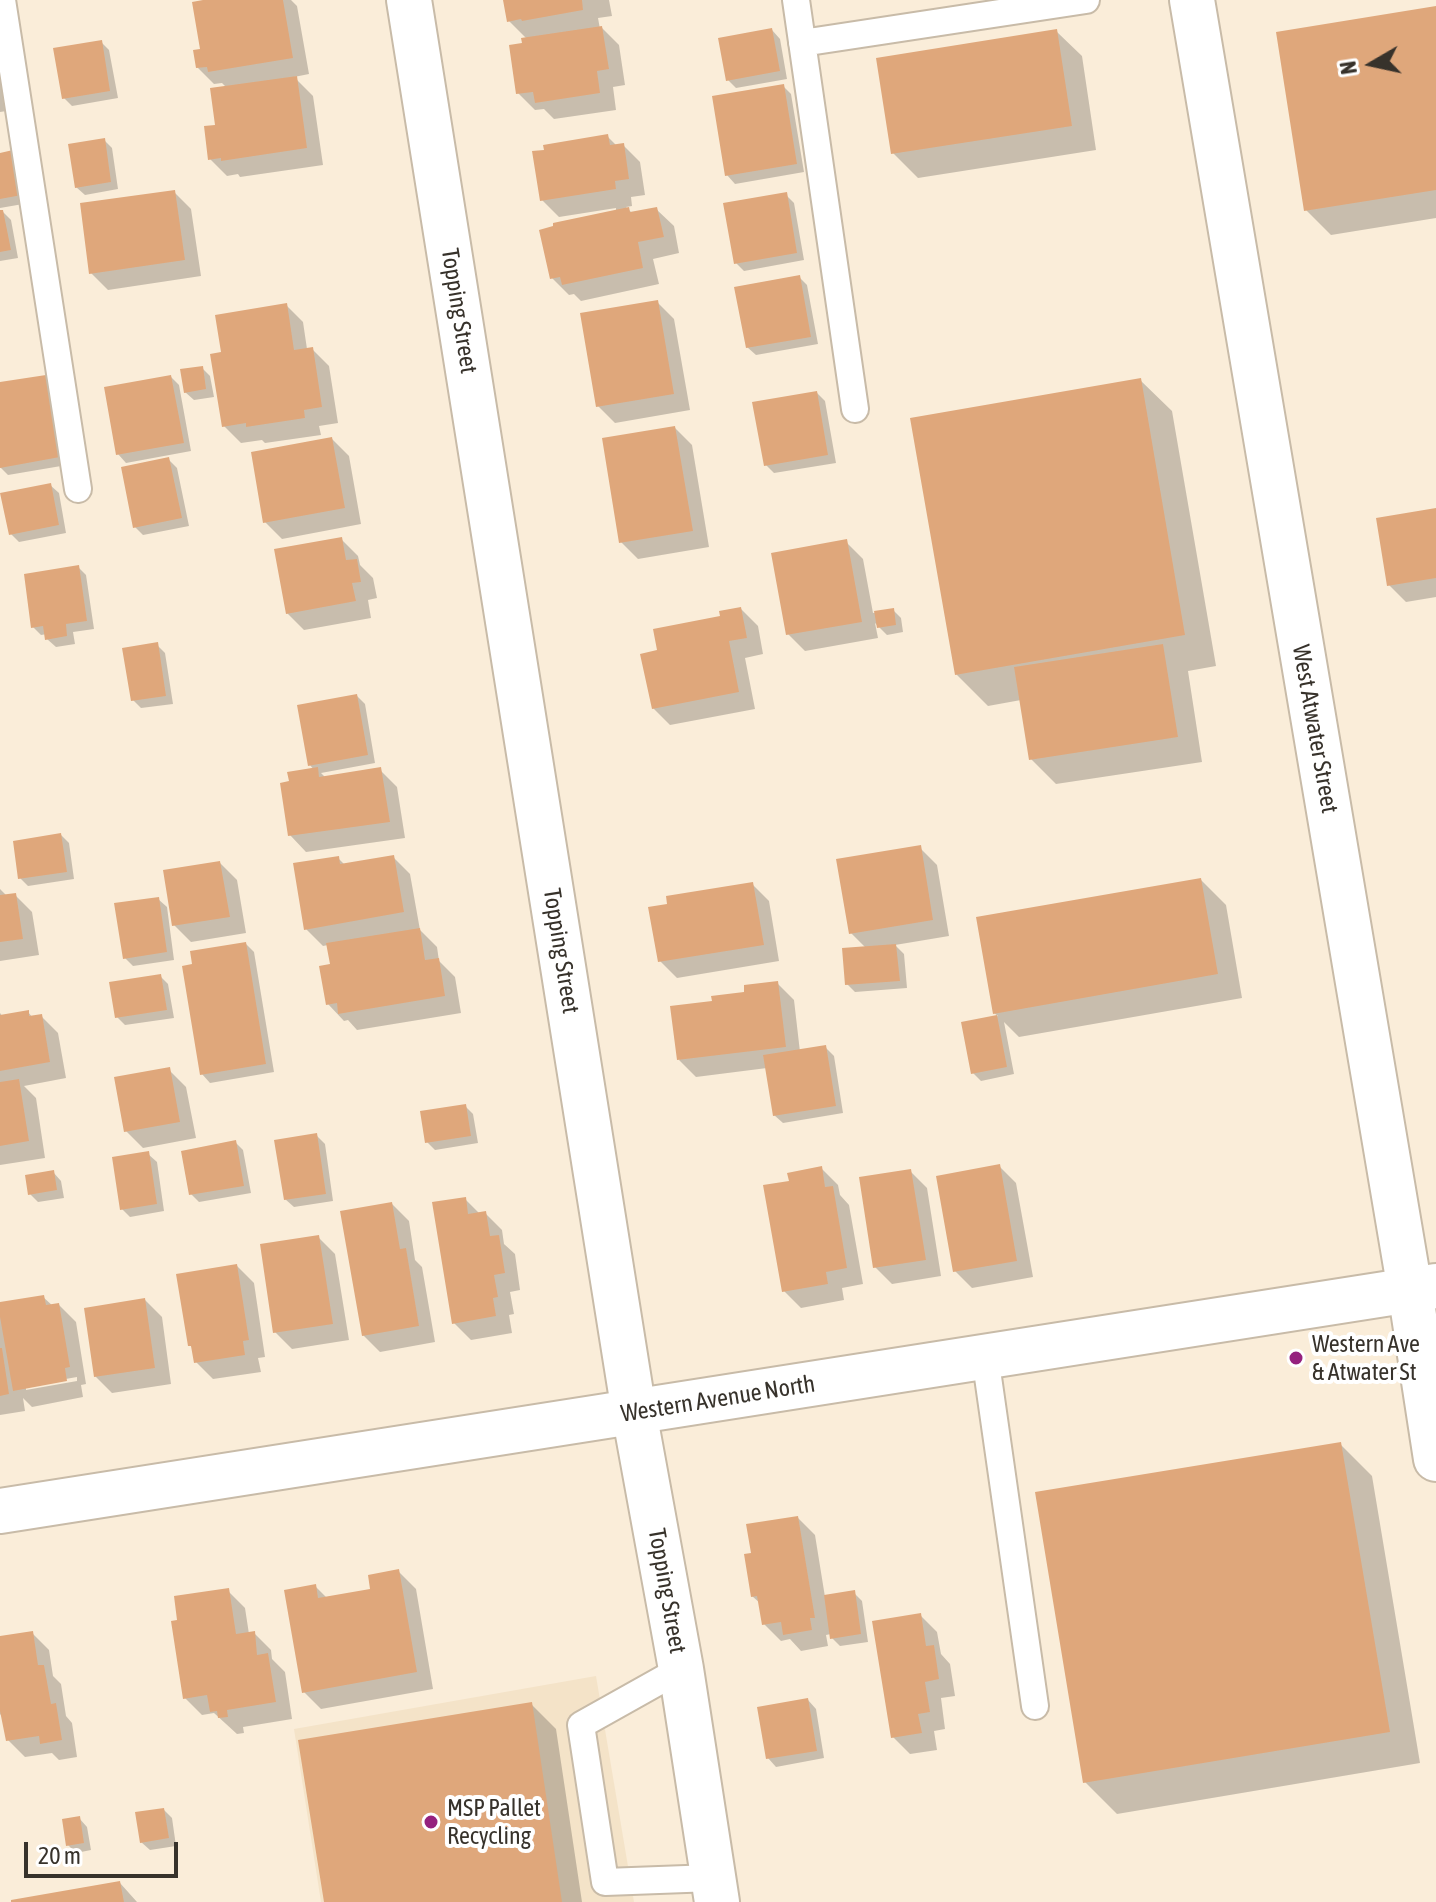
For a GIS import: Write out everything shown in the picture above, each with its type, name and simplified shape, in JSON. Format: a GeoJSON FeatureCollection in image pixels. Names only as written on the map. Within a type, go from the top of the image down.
{"type":"FeatureCollection","features":[{"type":"Feature","properties":{"kind":"street","name":"Topping Street"},"geometry":{"type":"LineString","coordinates":[[409,0],[634,1412],[681,1669],[715,1890]]}},
{"type":"Feature","properties":{"kind":"street","name":"West Atwater Street"},"geometry":{"type":"LineString","coordinates":[[1192,0],[1423,1288],[1436,1459]]}},
{"type":"Feature","properties":{"kind":"street","name":"Western Avenue North"},"geometry":{"type":"LineString","coordinates":[[0,1511],[1423,1288]]}},
{"type":"Feature","properties":{"kind":"lane"},"geometry":{"type":"LineString","coordinates":[[2,0],[78,489]]}},
{"type":"Feature","properties":{"kind":"lane"},"geometry":{"type":"LineString","coordinates":[[796,0],[855,409]]}},
{"type":"Feature","properties":{"kind":"lane"},"geometry":{"type":"LineString","coordinates":[[802,43],[1086,0]]}},
{"type":"Feature","properties":{"kind":"lane"},"geometry":{"type":"LineString","coordinates":[[985,1356],[1035,1706]]}},
{"type":"Feature","properties":{"kind":"lane"},"geometry":{"type":"LineString","coordinates":[[681,1669],[581,1725],[605,1882],[715,1890]]}},
{"type":"Feature","properties":{"kind":"shaded area","name":"MSP Pallet Recycling"},"geometry":{"type":"Polygon","coordinates":[[[596,1676],[634,1902],[321,1902],[294,1729],[596,1676]]]}},
{"type":"Feature","properties":{"kind":"building"},"geometry":{"type":"Polygon","coordinates":[[[283,0],[293,58],[208,72],[207,67],[196,68],[193,50],[200,49],[192,2],[283,0]]]}},
{"type":"Feature","properties":{"kind":"building"},"geometry":{"type":"Polygon","coordinates":[[[503,0],[582,0],[583,10],[507,22],[503,0]]]}},
{"type":"Feature","properties":{"kind":"building"},"geometry":{"type":"Polygon","coordinates":[[[1436,6],[1436,190],[1304,211],[1276,32],[1436,6]]]}},
{"type":"Feature","properties":{"kind":"building"},"geometry":{"type":"Polygon","coordinates":[[[602,26],[609,69],[597,71],[600,93],[535,103],[533,92],[516,94],[509,45],[522,43],[521,38],[602,26]]]}},
{"type":"Feature","properties":{"kind":"building"},"geometry":{"type":"Polygon","coordinates":[[[772,28],[780,71],[726,81],[718,38],[772,28]]]}},
{"type":"Feature","properties":{"kind":"building"},"geometry":{"type":"Polygon","coordinates":[[[1057,29],[1072,126],[891,154],[876,58],[1057,29]]]}},
{"type":"Feature","properties":{"kind":"building"},"geometry":{"type":"Polygon","coordinates":[[[102,40],[110,91],[62,99],[53,48],[102,40]]]}},
{"type":"Feature","properties":{"kind":"building"},"geometry":{"type":"Polygon","coordinates":[[[297,76],[307,148],[221,161],[221,158],[208,160],[204,126],[215,125],[210,88],[297,76]]]}},
{"type":"Feature","properties":{"kind":"building"},"geometry":{"type":"Polygon","coordinates":[[[784,84],[797,164],[725,176],[712,96],[784,84]]]}},
{"type":"Feature","properties":{"kind":"building"},"geometry":{"type":"Polygon","coordinates":[[[608,134],[610,145],[624,143],[629,179],[615,181],[616,189],[540,201],[532,151],[544,150],[543,145],[608,134]]]}},
{"type":"Feature","properties":{"kind":"building"},"geometry":{"type":"Polygon","coordinates":[[[105,138],[111,182],[75,188],[68,144],[105,138]]]}},
{"type":"Feature","properties":{"kind":"building"},"geometry":{"type":"Polygon","coordinates":[[[13,150],[22,195],[0,199],[0,153],[13,150]]]}},
{"type":"Feature","properties":{"kind":"building"},"geometry":{"type":"Polygon","coordinates":[[[175,190],[185,260],[89,274],[80,203],[175,190]]]}},
{"type":"Feature","properties":{"kind":"building"},"geometry":{"type":"Polygon","coordinates":[[[787,192],[797,253],[734,264],[723,203],[787,192]]]}},
{"type":"Feature","properties":{"kind":"building"},"geometry":{"type":"Polygon","coordinates":[[[629,207],[630,212],[657,207],[664,237],[638,242],[643,268],[562,285],[560,277],[550,279],[539,230],[553,226],[553,223],[629,207]]]}},
{"type":"Feature","properties":{"kind":"building"},"geometry":{"type":"Polygon","coordinates":[[[0,210],[3,210],[11,250],[0,252],[0,210]]]}},
{"type":"Feature","properties":{"kind":"building"},"geometry":{"type":"Polygon","coordinates":[[[800,275],[811,337],[746,348],[734,287],[800,275]]]}},
{"type":"Feature","properties":{"kind":"building"},"geometry":{"type":"Polygon","coordinates":[[[658,300],[674,394],[596,407],[580,313],[658,300]]]}},
{"type":"Feature","properties":{"kind":"building"},"geometry":{"type":"Polygon","coordinates":[[[287,303],[294,350],[313,347],[322,407],[304,410],[305,418],[246,427],[246,423],[222,427],[210,354],[221,352],[215,315],[287,303]]]}},
{"type":"Feature","properties":{"kind":"building"},"geometry":{"type":"Polygon","coordinates":[[[203,366],[206,389],[184,393],[180,369],[203,366]]]}},
{"type":"Feature","properties":{"kind":"building"},"geometry":{"type":"Polygon","coordinates":[[[46,375],[60,457],[0,468],[0,382],[46,375]]]}},
{"type":"Feature","properties":{"kind":"building"},"geometry":{"type":"Polygon","coordinates":[[[171,375],[184,443],[116,455],[104,387],[171,375]]]}},
{"type":"Feature","properties":{"kind":"building"},"geometry":{"type":"Polygon","coordinates":[[[1141,378],[1185,635],[955,675],[910,418],[1141,378]]]}},
{"type":"Feature","properties":{"kind":"building"},"geometry":{"type":"Polygon","coordinates":[[[817,391],[828,455],[764,466],[752,402],[817,391]]]}},
{"type":"Feature","properties":{"kind":"building"},"geometry":{"type":"Polygon","coordinates":[[[675,426],[693,531],[619,543],[602,438],[675,426]]]}},
{"type":"Feature","properties":{"kind":"building"},"geometry":{"type":"Polygon","coordinates":[[[332,437],[345,508],[263,523],[251,452],[332,437]]]}},
{"type":"Feature","properties":{"kind":"building"},"geometry":{"type":"Polygon","coordinates":[[[169,457],[182,518],[133,528],[121,467],[169,457]]]}},
{"type":"Feature","properties":{"kind":"building"},"geometry":{"type":"Polygon","coordinates":[[[51,483],[59,525],[9,535],[0,493],[51,483]]]}},
{"type":"Feature","properties":{"kind":"building"},"geometry":{"type":"Polygon","coordinates":[[[1436,508],[1436,578],[1387,586],[1376,518],[1436,508]]]}},
{"type":"Feature","properties":{"kind":"building"},"geometry":{"type":"Polygon","coordinates":[[[342,537],[346,560],[357,559],[361,582],[352,583],[356,601],[286,614],[274,549],[342,537]]]}},
{"type":"Feature","properties":{"kind":"building"},"geometry":{"type":"Polygon","coordinates":[[[847,539],[862,622],[786,635],[771,553],[847,539]]]}},
{"type":"Feature","properties":{"kind":"building"},"geometry":{"type":"Polygon","coordinates":[[[79,565],[87,621],[66,624],[67,636],[45,640],[43,626],[31,628],[24,574],[79,565]]]}},
{"type":"Feature","properties":{"kind":"building"},"geometry":{"type":"Polygon","coordinates":[[[741,607],[747,638],[729,641],[739,692],[652,709],[640,654],[657,650],[653,629],[720,616],[719,611],[741,607]]]}},
{"type":"Feature","properties":{"kind":"building"},"geometry":{"type":"Polygon","coordinates":[[[894,608],[896,625],[877,628],[874,611],[894,608]]]}},
{"type":"Feature","properties":{"kind":"building"},"geometry":{"type":"Polygon","coordinates":[[[158,642],[166,696],[131,701],[122,648],[158,642]]]}},
{"type":"Feature","properties":{"kind":"building"},"geometry":{"type":"Polygon","coordinates":[[[1163,644],[1178,737],[1029,760],[1014,667],[1163,644]]]}},
{"type":"Feature","properties":{"kind":"building"},"geometry":{"type":"Polygon","coordinates":[[[357,694],[368,755],[308,766],[297,705],[357,694]]]}},
{"type":"Feature","properties":{"kind":"building"},"geometry":{"type":"Polygon","coordinates":[[[318,767],[319,777],[381,767],[390,822],[288,836],[280,783],[289,781],[287,772],[318,767]]]}},
{"type":"Feature","properties":{"kind":"building"},"geometry":{"type":"Polygon","coordinates":[[[61,833],[67,872],[18,879],[13,841],[61,833]]]}},
{"type":"Feature","properties":{"kind":"building"},"geometry":{"type":"Polygon","coordinates":[[[921,845],[933,920],[849,934],[836,859],[921,845]]]}},
{"type":"Feature","properties":{"kind":"building"},"geometry":{"type":"Polygon","coordinates":[[[394,855],[404,912],[304,930],[293,863],[339,856],[340,864],[394,855]]]}},
{"type":"Feature","properties":{"kind":"building"},"geometry":{"type":"Polygon","coordinates":[[[220,861],[230,917],[172,926],[163,870],[220,861]]]}},
{"type":"Feature","properties":{"kind":"building"},"geometry":{"type":"Polygon","coordinates":[[[1201,878],[1218,974],[993,1014],[976,917],[1201,878]]]}},
{"type":"Feature","properties":{"kind":"building"},"geometry":{"type":"Polygon","coordinates":[[[753,882],[764,945],[658,962],[648,907],[667,904],[666,896],[753,882]]]}},
{"type":"Feature","properties":{"kind":"building"},"geometry":{"type":"Polygon","coordinates":[[[16,893],[23,939],[0,942],[0,895],[16,893]]]}},
{"type":"Feature","properties":{"kind":"building"},"geometry":{"type":"Polygon","coordinates":[[[159,897],[167,952],[123,959],[114,903],[159,897]]]}},
{"type":"Feature","properties":{"kind":"building"},"geometry":{"type":"Polygon","coordinates":[[[420,928],[425,960],[439,958],[445,996],[338,1014],[337,1003],[326,1005],[319,966],[330,964],[326,943],[420,928]]]}},
{"type":"Feature","properties":{"kind":"building"},"geometry":{"type":"Polygon","coordinates":[[[246,942],[266,1064],[200,1075],[182,966],[192,964],[190,951],[246,942]]]}},
{"type":"Feature","properties":{"kind":"building"},"geometry":{"type":"Polygon","coordinates":[[[896,944],[900,981],[845,985],[842,948],[896,944]]]}},
{"type":"Feature","properties":{"kind":"building"},"geometry":{"type":"Polygon","coordinates":[[[161,974],[167,1010],[115,1018],[109,982],[161,974]]]}},
{"type":"Feature","properties":{"kind":"building"},"geometry":{"type":"Polygon","coordinates":[[[778,981],[786,1047],[677,1060],[670,1006],[712,1001],[711,996],[744,992],[744,985],[778,981]]]}},
{"type":"Feature","properties":{"kind":"building"},"geometry":{"type":"Polygon","coordinates":[[[29,1010],[29,1016],[42,1014],[50,1062],[0,1071],[0,1015],[29,1010]]]}},
{"type":"Feature","properties":{"kind":"building"},"geometry":{"type":"Polygon","coordinates":[[[997,1015],[1007,1067],[971,1074],[961,1022],[997,1015]]]}},
{"type":"Feature","properties":{"kind":"building"},"geometry":{"type":"Polygon","coordinates":[[[826,1045],[836,1106],[773,1116],[763,1055],[826,1045]]]}},
{"type":"Feature","properties":{"kind":"building"},"geometry":{"type":"Polygon","coordinates":[[[170,1067],[180,1122],[124,1132],[114,1077],[170,1067]]]}},
{"type":"Feature","properties":{"kind":"building"},"geometry":{"type":"Polygon","coordinates":[[[19,1079],[29,1141],[0,1146],[0,1082],[19,1079]]]}},
{"type":"Feature","properties":{"kind":"building"},"geometry":{"type":"Polygon","coordinates":[[[466,1104],[471,1136],[425,1143],[420,1111],[466,1104]]]}},
{"type":"Feature","properties":{"kind":"building"},"geometry":{"type":"Polygon","coordinates":[[[317,1133],[326,1194],[284,1200],[274,1140],[317,1133]]]}},
{"type":"Feature","properties":{"kind":"building"},"geometry":{"type":"Polygon","coordinates":[[[236,1140],[244,1186],[189,1195],[181,1151],[236,1140]]]}},
{"type":"Feature","properties":{"kind":"building"},"geometry":{"type":"Polygon","coordinates":[[[149,1151],[157,1204],[120,1210],[112,1157],[149,1151]]]}},
{"type":"Feature","properties":{"kind":"building"},"geometry":{"type":"Polygon","coordinates":[[[1000,1164],[1017,1261],[953,1272],[936,1176],[1000,1164]]]}},
{"type":"Feature","properties":{"kind":"building"},"geometry":{"type":"Polygon","coordinates":[[[822,1166],[825,1187],[833,1186],[847,1268],[826,1272],[828,1284],[782,1292],[763,1185],[789,1181],[787,1173],[822,1166]]]}},
{"type":"Feature","properties":{"kind":"building"},"geometry":{"type":"Polygon","coordinates":[[[911,1169],[926,1260],[873,1268],[859,1177],[911,1169]]]}},
{"type":"Feature","properties":{"kind":"building"},"geometry":{"type":"Polygon","coordinates":[[[54,1170],[57,1190],[28,1195],[25,1175],[54,1170]]]}},
{"type":"Feature","properties":{"kind":"building"},"geometry":{"type":"Polygon","coordinates":[[[466,1197],[468,1214],[486,1211],[490,1236],[499,1235],[505,1273],[494,1275],[498,1297],[493,1298],[496,1316],[452,1324],[432,1202],[466,1197]]]}},
{"type":"Feature","properties":{"kind":"building"},"geometry":{"type":"Polygon","coordinates":[[[392,1202],[400,1249],[406,1248],[419,1326],[362,1336],[340,1211],[392,1202]]]}},
{"type":"Feature","properties":{"kind":"building"},"geometry":{"type":"Polygon","coordinates":[[[319,1235],[333,1324],[273,1333],[260,1244],[319,1235]]]}},
{"type":"Feature","properties":{"kind":"building"},"geometry":{"type":"Polygon","coordinates":[[[237,1264],[249,1340],[243,1341],[245,1355],[194,1363],[191,1346],[188,1346],[176,1274],[237,1264]]]}},
{"type":"Feature","properties":{"kind":"building"},"geometry":{"type":"Polygon","coordinates":[[[44,1295],[46,1305],[59,1303],[70,1367],[65,1368],[67,1381],[13,1391],[0,1302],[44,1295]]]}},
{"type":"Feature","properties":{"kind":"building"},"geometry":{"type":"Polygon","coordinates":[[[145,1298],[155,1368],[94,1377],[84,1308],[145,1298]]]}},
{"type":"Feature","properties":{"kind":"building"},"geometry":{"type":"Polygon","coordinates":[[[0,1348],[9,1394],[0,1396],[0,1348]]]}},
{"type":"Feature","properties":{"kind":"building"},"geometry":{"type":"Polygon","coordinates":[[[1341,1442],[1390,1732],[1083,1783],[1035,1492],[1341,1442]]]}},
{"type":"Feature","properties":{"kind":"building"},"geometry":{"type":"Polygon","coordinates":[[[798,1516],[815,1618],[810,1618],[812,1630],[783,1635],[781,1622],[762,1625],[757,1596],[751,1597],[744,1554],[751,1553],[746,1524],[798,1516]]]}},
{"type":"Feature","properties":{"kind":"building"},"geometry":{"type":"Polygon","coordinates":[[[399,1569],[417,1672],[302,1693],[284,1590],[316,1584],[318,1598],[370,1589],[368,1575],[399,1569]]]}},
{"type":"Feature","properties":{"kind":"building"},"geometry":{"type":"Polygon","coordinates":[[[229,1588],[236,1634],[255,1631],[257,1655],[268,1653],[276,1702],[227,1710],[228,1717],[218,1718],[217,1711],[210,1712],[207,1695],[183,1699],[171,1621],[177,1620],[174,1596],[229,1588]]]}},
{"type":"Feature","properties":{"kind":"building"},"geometry":{"type":"Polygon","coordinates":[[[855,1590],[861,1634],[830,1639],[824,1595],[855,1590]]]}},
{"type":"Feature","properties":{"kind":"building"},"geometry":{"type":"Polygon","coordinates":[[[921,1613],[926,1646],[934,1645],[939,1679],[925,1682],[930,1712],[918,1714],[922,1733],[891,1738],[872,1621],[921,1613]]]}},
{"type":"Feature","properties":{"kind":"building"},"geometry":{"type":"Polygon","coordinates":[[[33,1631],[38,1665],[44,1665],[51,1704],[56,1703],[62,1740],[40,1744],[39,1736],[6,1741],[0,1711],[0,1636],[33,1631]]]}},
{"type":"Feature","properties":{"kind":"building"},"geometry":{"type":"Polygon","coordinates":[[[808,1698],[817,1751],[766,1759],[757,1707],[808,1698]]]}},
{"type":"Feature","properties":{"kind":"building","name":"MSP Pallet Recycling"},"geometry":{"type":"Polygon","coordinates":[[[532,1702],[562,1902],[324,1902],[298,1740],[532,1702]]]}},
{"type":"Feature","properties":{"kind":"building"},"geometry":{"type":"Polygon","coordinates":[[[164,1808],[169,1838],[140,1843],[135,1812],[164,1808]]]}},
{"type":"Feature","properties":{"kind":"building"},"geometry":{"type":"Polygon","coordinates":[[[80,1816],[84,1843],[66,1846],[62,1819],[80,1816]]]}},
{"type":"Feature","properties":{"kind":"building"},"geometry":{"type":"Polygon","coordinates":[[[120,1881],[124,1902],[11,1902],[11,1900],[120,1881]]]}},
{"type":"Feature","properties":{"kind":"place","name":"Western Ave & Atwater St"},"geometry":{"type":"Point","coordinates":[1296,1358]}},
{"type":"Feature","properties":{"kind":"place","name":"MSP Pallet Recycling"},"geometry":{"type":"Point","coordinates":[431,1822]}}]}
